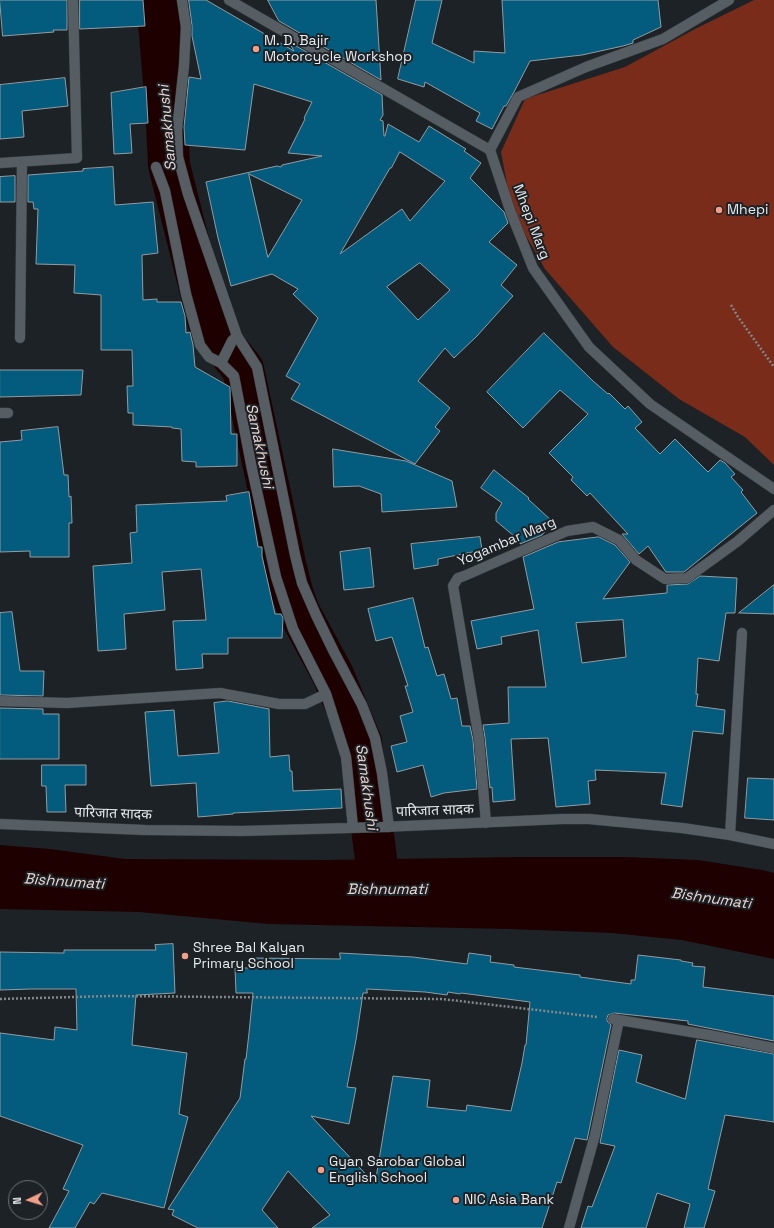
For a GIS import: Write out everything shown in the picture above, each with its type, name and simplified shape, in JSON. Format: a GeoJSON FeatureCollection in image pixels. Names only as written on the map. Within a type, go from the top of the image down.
{"type":"FeatureCollection","features":[{"type":"Feature","properties":{"kind":"street"},"geometry":{"type":"LineString","coordinates":[[0,163],[77,158],[73,0]]}},
{"type":"Feature","properties":{"kind":"street"},"geometry":{"type":"LineString","coordinates":[[182,0],[186,27],[184,66],[177,130],[178,157],[188,194],[234,339],[257,367],[302,583],[334,652],[362,705],[375,738],[382,773],[386,827]]}},
{"type":"Feature","properties":{"kind":"street"},"geometry":{"type":"LineString","coordinates":[[229,0],[490,150],[518,97],[586,67],[663,39],[728,0]]}},
{"type":"Feature","properties":{"kind":"street","name":"Mhepi Marg"},"geometry":{"type":"LineString","coordinates":[[490,150],[511,213],[533,268],[589,347],[650,404],[774,489]]}},
{"type":"Feature","properties":{"kind":"street"},"geometry":{"type":"LineString","coordinates":[[20,338],[22,162]]}},
{"type":"Feature","properties":{"kind":"street"},"geometry":{"type":"LineString","coordinates":[[156,167],[165,191],[186,294],[200,345],[209,357],[222,361],[234,376],[252,469],[276,577],[293,629],[326,694],[346,758],[355,828]]}},
{"type":"Feature","properties":{"kind":"street"},"geometry":{"type":"LineString","coordinates":[[222,361],[234,339]]}},
{"type":"Feature","properties":{"kind":"street","name":"Yogambar Marg"},"geometry":{"type":"LineString","coordinates":[[486,823],[479,739],[453,586],[458,578],[567,532],[594,527],[618,540],[636,560],[665,579],[687,578],[738,541],[774,510]]}},
{"type":"Feature","properties":{"kind":"street"},"geometry":{"type":"LineString","coordinates":[[730,835],[742,633]]}},
{"type":"Feature","properties":{"kind":"street"},"geometry":{"type":"LineString","coordinates":[[0,701],[67,703],[220,693],[279,704],[305,704],[326,694]]}},
{"type":"Feature","properties":{"kind":"street","name":"पारिजात सादक"},"geometry":{"type":"LineString","coordinates":[[0,824],[145,830],[242,831],[589,819],[682,828],[730,835],[774,844]]}},
{"type":"Feature","properties":{"kind":"street"},"geometry":{"type":"LineString","coordinates":[[569,1228],[595,1135],[616,1020],[709,1035],[774,1048]]}},
{"type":"Feature","properties":{"kind":"path"},"geometry":{"type":"LineString","coordinates":[[732,305],[738,317],[774,367]]}},
{"type":"Feature","properties":{"kind":"path"},"geometry":{"type":"LineString","coordinates":[[0,999],[111,996],[442,999],[616,1020]]}},
{"type":"Feature","properties":{"kind":"shaded area"},"geometry":{"type":"Polygon","coordinates":[[[754,0],[774,0],[774,465],[745,437],[679,399],[613,347],[545,269],[512,211],[501,152],[525,99],[625,67],[695,29],[754,0]]]}},
{"type":"Feature","properties":{"kind":"water","name":"Bishnumati"},"geometry":{"type":"Polygon","coordinates":[[[0,845],[50,849],[125,859],[325,860],[624,857],[698,860],[774,873],[774,959],[682,940],[612,933],[510,929],[269,924],[139,912],[0,909],[0,845]]]}},
{"type":"Feature","properties":{"kind":"building"},"geometry":{"type":"Polygon","coordinates":[[[0,0],[67,0],[67,30],[53,30],[54,32],[3,36],[0,0]]]}},
{"type":"Feature","properties":{"kind":"building"},"geometry":{"type":"Polygon","coordinates":[[[80,0],[143,0],[145,26],[80,29],[80,0]]]}},
{"type":"Feature","properties":{"kind":"building"},"geometry":{"type":"Polygon","coordinates":[[[189,0],[206,0],[294,51],[289,42],[382,95],[383,115],[380,120],[383,121],[384,136],[388,124],[419,142],[429,126],[466,149],[464,151],[481,163],[470,178],[504,212],[508,223],[489,242],[517,265],[501,285],[513,296],[477,336],[454,358],[445,348],[418,381],[450,408],[435,427],[440,431],[415,464],[291,399],[300,384],[286,376],[318,318],[293,294],[298,289],[272,274],[231,286],[218,238],[206,182],[277,166],[281,167],[282,165],[322,156],[288,153],[312,102],[254,84],[245,150],[185,145],[184,127],[189,77],[201,79],[192,36],[189,0]],[[400,152],[340,254],[402,209],[410,221],[445,181],[400,152]],[[249,174],[268,257],[302,200],[249,174]],[[420,263],[387,287],[418,320],[450,290],[420,263]]]}},
{"type":"Feature","properties":{"kind":"building"},"geometry":{"type":"Polygon","coordinates":[[[268,0],[376,0],[381,80],[279,21],[268,0]]]}},
{"type":"Feature","properties":{"kind":"building"},"geometry":{"type":"Polygon","coordinates":[[[416,0],[442,0],[432,43],[474,63],[474,51],[505,53],[502,0],[658,0],[661,27],[633,40],[633,43],[623,46],[582,55],[530,61],[492,129],[476,121],[480,113],[425,82],[424,87],[398,79],[416,0]]]}},
{"type":"Feature","properties":{"kind":"building"},"geometry":{"type":"Polygon","coordinates":[[[65,78],[68,106],[22,111],[24,137],[0,139],[0,85],[65,78]]]}},
{"type":"Feature","properties":{"kind":"building"},"geometry":{"type":"Polygon","coordinates":[[[146,87],[148,123],[130,124],[132,153],[114,154],[111,93],[146,87]]]}},
{"type":"Feature","properties":{"kind":"building"},"geometry":{"type":"Polygon","coordinates":[[[113,167],[115,205],[153,202],[158,253],[142,255],[143,300],[157,299],[157,302],[181,302],[185,316],[186,333],[190,332],[193,345],[195,367],[230,387],[231,434],[237,434],[237,466],[196,467],[196,462],[182,461],[181,429],[172,427],[133,425],[133,413],[128,413],[127,386],[133,386],[132,350],[101,350],[101,295],[74,293],[75,265],[36,264],[38,209],[34,209],[33,202],[28,202],[28,175],[113,167]]]}},
{"type":"Feature","properties":{"kind":"building"},"geometry":{"type":"Polygon","coordinates":[[[15,176],[15,202],[0,202],[0,177],[15,176]]]}},
{"type":"Feature","properties":{"kind":"building"},"geometry":{"type":"Polygon","coordinates":[[[544,333],[593,381],[608,394],[609,393],[625,409],[628,406],[642,422],[635,428],[660,454],[675,439],[708,472],[720,460],[725,463],[735,474],[731,477],[743,490],[741,492],[757,513],[684,572],[666,572],[648,546],[639,554],[622,534],[628,534],[590,493],[587,496],[571,480],[573,477],[549,453],[588,414],[560,390],[523,428],[487,392],[544,333]]]}},
{"type":"Feature","properties":{"kind":"building"},"geometry":{"type":"Polygon","coordinates":[[[0,370],[83,370],[81,395],[0,397],[0,370]]]}},
{"type":"Feature","properties":{"kind":"building"},"geometry":{"type":"Polygon","coordinates":[[[58,427],[64,475],[68,475],[69,497],[71,496],[72,523],[69,523],[69,557],[30,557],[30,551],[0,552],[0,442],[22,440],[21,431],[58,427]]]}},
{"type":"Feature","properties":{"kind":"building"},"geometry":{"type":"Polygon","coordinates":[[[333,449],[406,461],[452,481],[457,507],[382,512],[381,494],[359,486],[334,487],[333,449]]]}},
{"type":"Feature","properties":{"kind":"building"},"geometry":{"type":"Polygon","coordinates":[[[494,470],[529,498],[528,499],[553,522],[542,535],[520,544],[520,541],[496,521],[496,513],[502,503],[481,488],[494,470]]]}},
{"type":"Feature","properties":{"kind":"building"},"geometry":{"type":"Polygon","coordinates":[[[249,492],[258,547],[262,547],[262,556],[275,614],[281,614],[283,618],[282,638],[228,638],[228,654],[202,654],[203,668],[176,670],[173,621],[206,620],[201,569],[162,572],[165,610],[124,614],[126,649],[98,651],[93,566],[132,563],[130,533],[137,532],[136,505],[227,501],[226,496],[249,492]]]}},
{"type":"Feature","properties":{"kind":"building"},"geometry":{"type":"Polygon","coordinates":[[[480,537],[482,550],[438,559],[438,565],[414,569],[411,544],[480,537]]]}},
{"type":"Feature","properties":{"kind":"building"},"geometry":{"type":"Polygon","coordinates":[[[599,537],[615,545],[630,562],[603,599],[667,593],[667,585],[688,584],[700,576],[737,578],[735,613],[726,613],[719,661],[698,658],[696,694],[698,694],[696,706],[725,710],[723,734],[693,731],[682,807],[661,804],[666,773],[595,770],[596,780],[588,781],[590,804],[556,807],[548,738],[511,739],[515,800],[493,802],[483,725],[509,723],[508,687],[546,687],[538,630],[501,637],[502,644],[477,649],[471,621],[534,609],[523,557],[558,542],[599,537]],[[623,620],[576,623],[582,663],[626,657],[623,620]]]}},
{"type":"Feature","properties":{"kind":"building"},"geometry":{"type":"Polygon","coordinates":[[[370,548],[374,587],[344,590],[340,552],[370,548]]]}},
{"type":"Feature","properties":{"kind":"building"},"geometry":{"type":"Polygon","coordinates":[[[774,585],[774,614],[739,613],[774,585]]]}},
{"type":"Feature","properties":{"kind":"building"},"geometry":{"type":"Polygon","coordinates":[[[413,598],[425,648],[428,647],[437,676],[444,674],[451,699],[457,698],[462,726],[470,726],[473,740],[477,789],[444,793],[431,797],[423,765],[397,772],[391,746],[407,742],[400,716],[413,712],[405,686],[408,686],[392,637],[376,641],[368,609],[413,598]]]}},
{"type":"Feature","properties":{"kind":"building"},"geometry":{"type":"Polygon","coordinates":[[[12,612],[20,671],[44,671],[43,696],[0,695],[0,613],[12,612]]]}},
{"type":"Feature","properties":{"kind":"building"},"geometry":{"type":"Polygon","coordinates":[[[228,701],[269,709],[270,757],[289,755],[290,771],[292,771],[293,791],[341,789],[342,808],[233,813],[198,817],[196,783],[151,786],[145,712],[174,710],[178,756],[219,753],[214,703],[228,701]]]}},
{"type":"Feature","properties":{"kind":"building"},"geometry":{"type":"Polygon","coordinates":[[[0,708],[43,709],[43,714],[59,714],[59,759],[0,759],[0,708]]]}},
{"type":"Feature","properties":{"kind":"building"},"geometry":{"type":"Polygon","coordinates":[[[42,765],[86,765],[86,785],[65,785],[66,812],[47,812],[46,786],[42,786],[42,765]]]}},
{"type":"Feature","properties":{"kind":"building"},"geometry":{"type":"Polygon","coordinates":[[[748,778],[774,779],[774,820],[745,818],[748,778]]]}},
{"type":"Feature","properties":{"kind":"building"},"geometry":{"type":"Polygon","coordinates":[[[173,944],[175,993],[136,995],[132,1045],[187,1053],[179,1114],[188,1117],[164,1208],[102,1193],[94,1204],[90,1202],[75,1228],[49,1228],[69,1191],[63,1189],[83,1145],[0,1116],[0,1033],[54,1040],[55,1027],[77,1030],[76,989],[0,990],[0,952],[64,953],[64,950],[156,950],[155,945],[173,944]]]}},
{"type":"Feature","properties":{"kind":"building"},"geometry":{"type":"Polygon","coordinates":[[[340,953],[413,957],[467,964],[469,953],[491,956],[490,962],[514,965],[514,967],[580,975],[580,977],[631,984],[631,980],[635,980],[638,955],[681,960],[693,963],[692,966],[705,967],[703,987],[774,996],[774,1041],[688,1024],[688,1021],[614,1013],[608,1015],[607,1021],[611,1025],[587,1140],[575,1138],[561,1183],[557,1182],[542,1228],[312,1228],[330,1215],[288,1171],[262,1210],[278,1228],[198,1228],[172,1215],[174,1210],[168,1209],[240,1098],[253,993],[236,993],[235,968],[250,968],[251,958],[340,959],[340,953]],[[367,989],[367,993],[363,993],[347,1087],[356,1088],[349,1124],[311,1116],[375,1184],[393,1076],[430,1080],[427,1107],[466,1111],[467,1105],[511,1111],[526,1045],[530,1002],[461,993],[448,992],[447,995],[425,992],[367,989]]]}},
{"type":"Feature","properties":{"kind":"building"},"geometry":{"type":"Polygon","coordinates":[[[697,1040],[774,1054],[774,1122],[725,1115],[708,1189],[715,1191],[704,1228],[684,1228],[690,1204],[657,1193],[646,1228],[581,1228],[588,1206],[592,1207],[615,1146],[600,1143],[619,1050],[642,1055],[636,1082],[685,1099],[697,1040]]]}},
{"type":"Feature","properties":{"kind":"waterway","name":"Samakhushi"},"geometry":{"type":"LineString","coordinates":[[157,0],[166,105],[169,165],[210,328],[243,369],[292,592],[299,612],[333,675],[361,742],[380,890]]}},
{"type":"Feature","properties":{"kind":"place","name":"M. D. Bajir Motorcycle Workshop"},"geometry":{"type":"Point","coordinates":[256,49]}},
{"type":"Feature","properties":{"kind":"place","name":"Mhepi"},"geometry":{"type":"Point","coordinates":[719,210]}},
{"type":"Feature","properties":{"kind":"place","name":"Shree Bal Kalyan Primary School"},"geometry":{"type":"Point","coordinates":[185,956]}},
{"type":"Feature","properties":{"kind":"place","name":"Gyan Sarobar Global English School"},"geometry":{"type":"Point","coordinates":[321,1170]}},
{"type":"Feature","properties":{"kind":"place","name":"NIC Asia Bank"},"geometry":{"type":"Point","coordinates":[456,1200]}}]}
